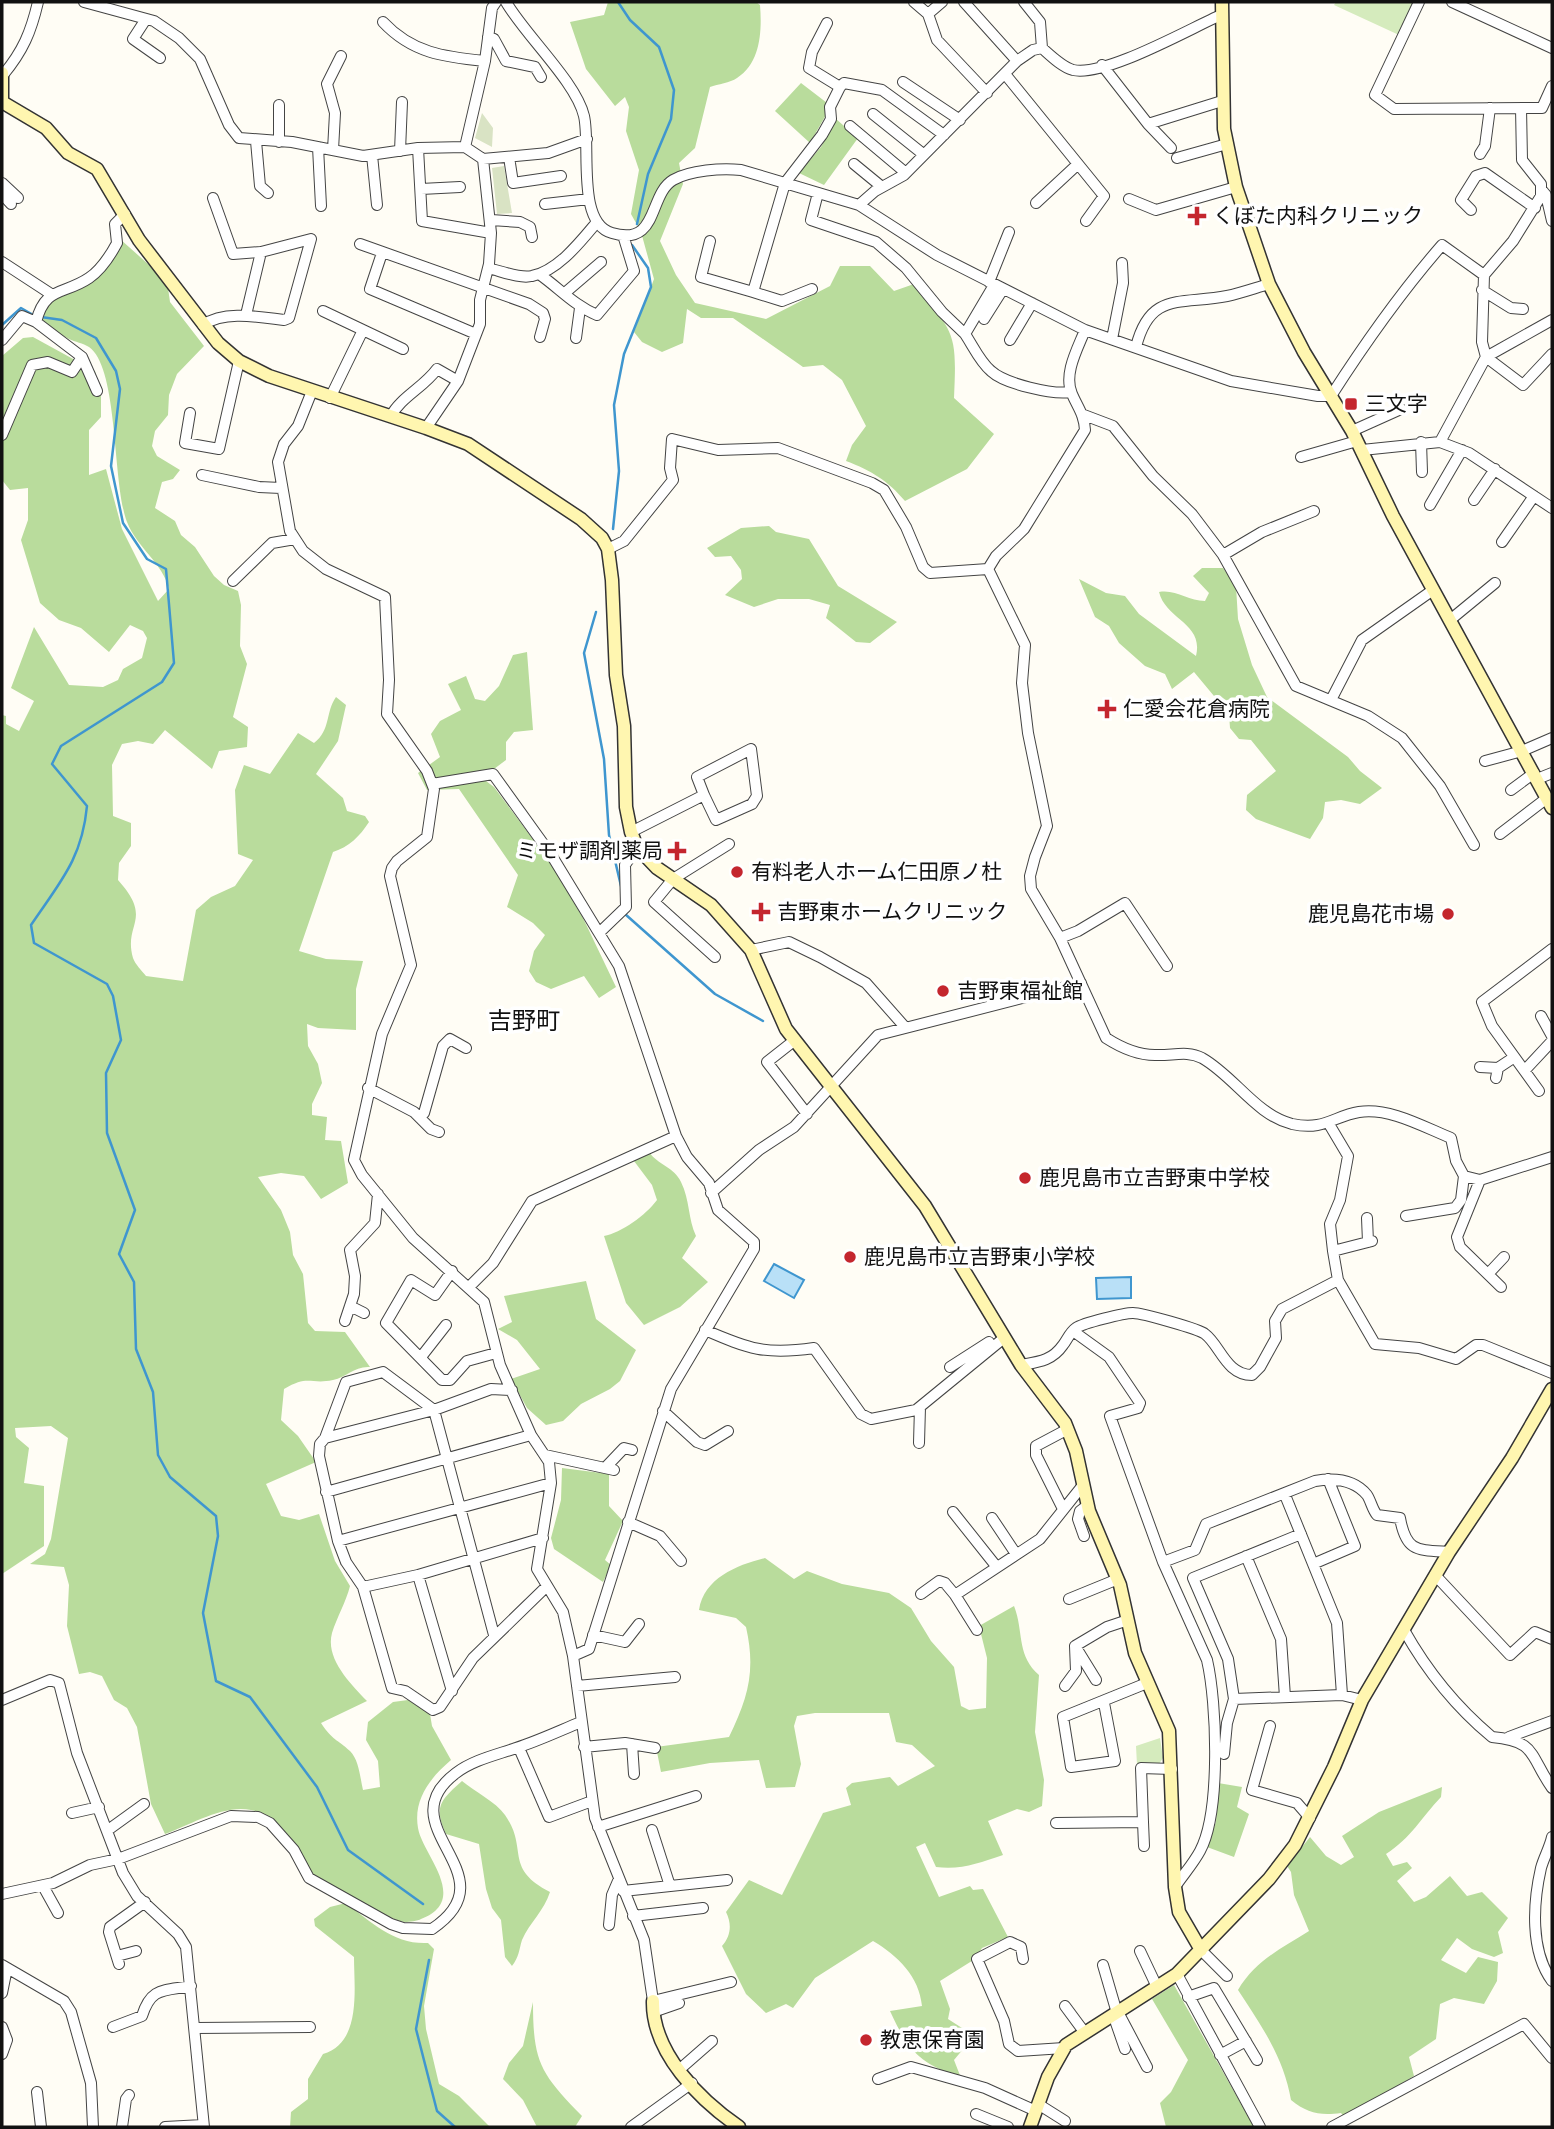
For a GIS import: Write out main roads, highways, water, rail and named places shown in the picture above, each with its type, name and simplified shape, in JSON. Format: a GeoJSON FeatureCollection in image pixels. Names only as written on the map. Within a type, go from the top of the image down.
{"type":"FeatureCollection","features":[{"type":"Feature","properties":{"kind":"water"},"geometry":{"type":"Polygon","coordinates":[[[774,1264],[804,1280],[794,1298],[764,1281],[774,1264]]]}},
{"type":"Feature","properties":{"kind":"water"},"geometry":{"type":"Polygon","coordinates":[[[1131,1277],[1131,1298],[1097,1299],[1096,1278],[1131,1277]]]}},
{"type":"Feature","properties":{"kind":"waterway"},"geometry":{"type":"LineString","coordinates":[[618,2],[630,20],[659,47],[674,90],[671,119],[648,174],[637,224]]}},
{"type":"Feature","properties":{"kind":"waterway"},"geometry":{"type":"LineString","coordinates":[[613,529],[619,471],[614,405],[624,354],[651,287],[648,268],[632,245]]}},
{"type":"Feature","properties":{"kind":"waterway"},"geometry":{"type":"LineString","coordinates":[[2,325],[21,308],[35,316]]}},
{"type":"Feature","properties":{"kind":"waterway"},"geometry":{"type":"LineString","coordinates":[[41,317],[62,320],[96,338],[116,371],[120,389],[111,466],[123,523],[147,559],[166,569],[174,663],[162,682],[61,746],[52,764],[87,806],[75,856],[31,925],[34,943],[107,984],[113,996],[121,1040],[106,1073],[107,1133],[135,1210],[119,1254],[134,1282],[136,1349],[153,1392],[158,1455],[170,1477],[216,1516],[218,1536],[203,1613],[216,1681],[250,1697],[317,1787],[348,1850],[423,1904]]}},
{"type":"Feature","properties":{"kind":"waterway"},"geometry":{"type":"LineString","coordinates":[[596,612],[584,653],[604,759],[609,835],[621,886]]}},
{"type":"Feature","properties":{"kind":"waterway"},"geometry":{"type":"LineString","coordinates":[[625,914],[715,994],[763,1021]]}},
{"type":"Feature","properties":{"kind":"waterway"},"geometry":{"type":"LineString","coordinates":[[429,1960],[416,2029],[437,2111],[455,2127]]}},
{"type":"Feature","properties":{"kind":"place","name":"くぼた内科クリニック"},"geometry":{"type":"Point","coordinates":[1197,216]}},
{"type":"Feature","properties":{"kind":"place","name":"三文字"},"geometry":{"type":"Point","coordinates":[1351,404]}},
{"type":"Feature","properties":{"kind":"place","name":"仁愛会花倉病院"},"geometry":{"type":"Point","coordinates":[1107,709]}},
{"type":"Feature","properties":{"kind":"place","name":"ミモザ調剤薬局"},"geometry":{"type":"Point","coordinates":[677,851]}},
{"type":"Feature","properties":{"kind":"place","name":"有料老人ホーム仁田原ノ杜"},"geometry":{"type":"Point","coordinates":[737,872]}},
{"type":"Feature","properties":{"kind":"place","name":"吉野東ホームクリニック"},"geometry":{"type":"Point","coordinates":[761,912]}},
{"type":"Feature","properties":{"kind":"place","name":"鹿児島花市場"},"geometry":{"type":"Point","coordinates":[1448,914]}},
{"type":"Feature","properties":{"kind":"place","name":"吉野東福祉館"},"geometry":{"type":"Point","coordinates":[943,991]}},
{"type":"Feature","properties":{"kind":"place","name":"鹿児島市立吉野東中学校"},"geometry":{"type":"Point","coordinates":[1025,1178]}},
{"type":"Feature","properties":{"kind":"place","name":"鹿児島市立吉野東小学校"},"geometry":{"type":"Point","coordinates":[850,1257]}},
{"type":"Feature","properties":{"kind":"place","name":"教恵保育園"},"geometry":{"type":"Point","coordinates":[866,2040]}},
{"type":"Feature","properties":{"kind":"district","name":"吉野町"},"geometry":{"type":"Point","coordinates":[524,1021]}}]}
